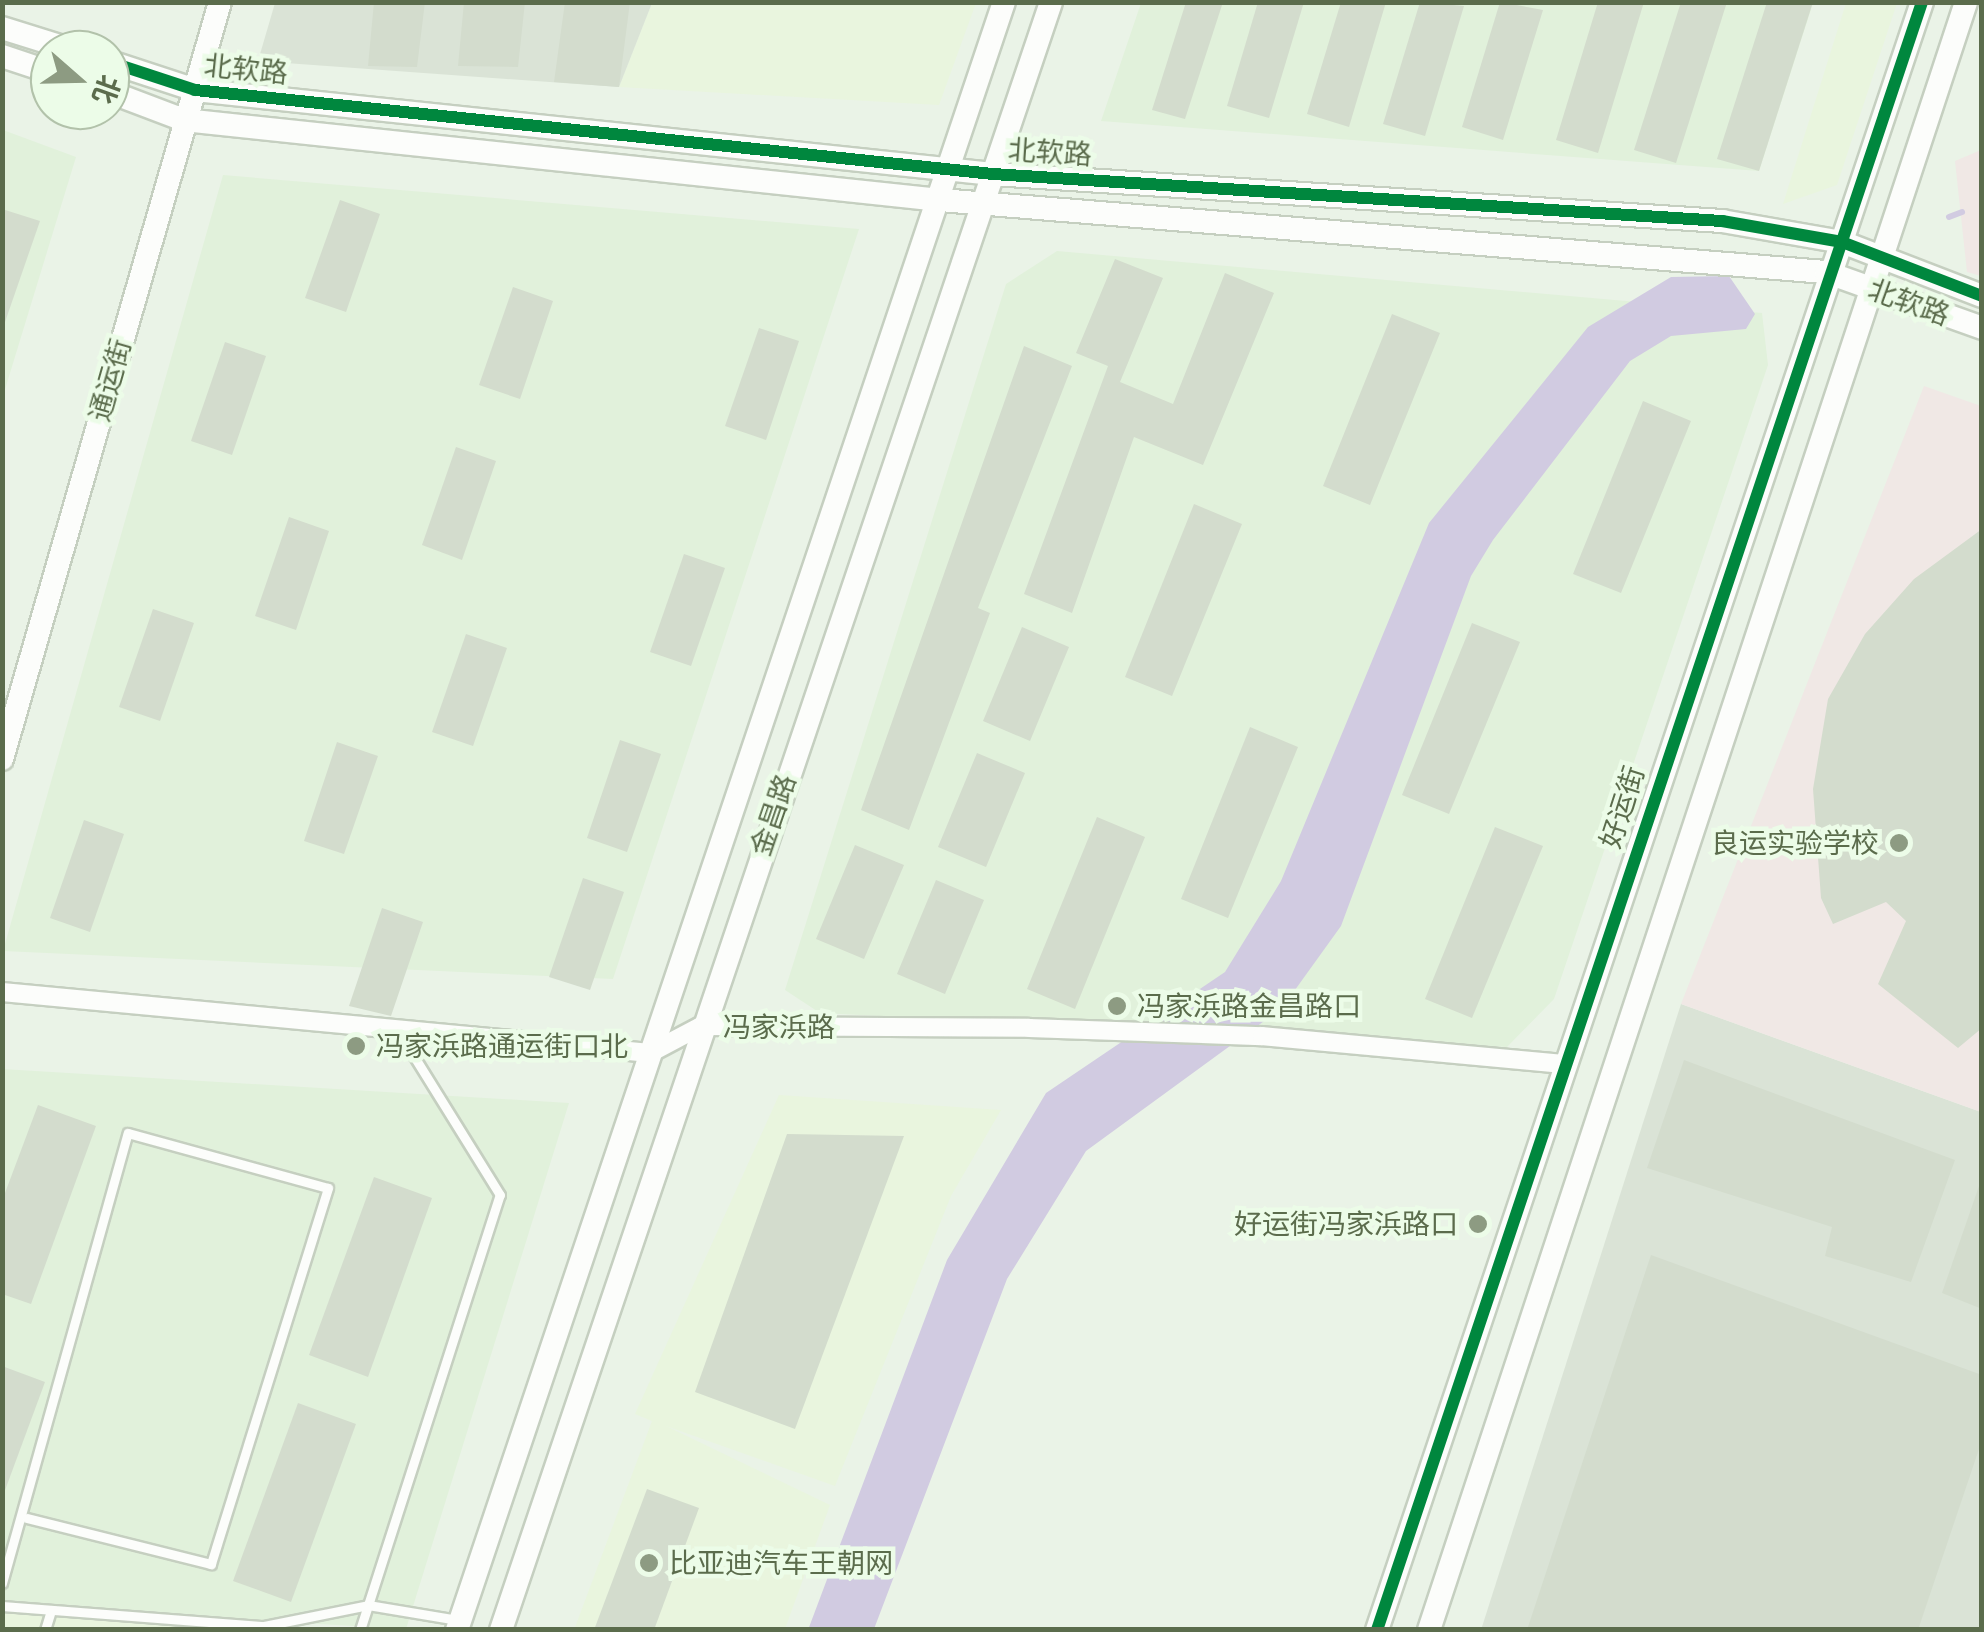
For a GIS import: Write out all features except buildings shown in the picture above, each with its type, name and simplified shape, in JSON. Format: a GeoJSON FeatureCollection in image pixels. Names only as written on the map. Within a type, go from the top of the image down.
{"type":"FeatureCollection","features":[{"type":"Feature","properties":{"kind":"street","name":"通运街"},"geometry":{"type":"LineString","coordinates":[[2,759],[220,2]]}},
{"type":"Feature","properties":{"kind":"street","name":"金昌路"},"geometry":{"type":"LineString","coordinates":[[459,1625],[1004,2]]}},
{"type":"Feature","properties":{"kind":"street","name":"金昌路"},"geometry":{"type":"LineString","coordinates":[[501,1630],[701,1026],[1051,2]]}},
{"type":"Feature","properties":{"kind":"street","name":"好运街"},"geometry":{"type":"LineString","coordinates":[[1377,1630],[1826,272],[1842,242],[1922,2]]}},
{"type":"Feature","properties":{"kind":"street"},"geometry":{"type":"LineString","coordinates":[[1429,1630],[1966,2]]}},
{"type":"Feature","properties":{"kind":"street"},"geometry":{"type":"LineString","coordinates":[[2,28],[30,37]]}},
{"type":"Feature","properties":{"kind":"street"},"geometry":{"type":"LineString","coordinates":[[2,56],[30,65]]}},
{"type":"Feature","properties":{"kind":"street","name":"北软路"},"geometry":{"type":"LineString","coordinates":[[130,69],[195,90],[950,162],[993,174],[1722,221],[1842,242],[1982,296]]}},
{"type":"Feature","properties":{"kind":"street","name":"北软路"},"geometry":{"type":"LineString","coordinates":[[130,100],[184,120],[940,200],[1826,272],[1982,328]]}},
{"type":"Feature","properties":{"kind":"street"},"geometry":{"type":"LineString","coordinates":[[2,992],[650,1052]]}},
{"type":"Feature","properties":{"kind":"street","name":"冯家浜路"},"geometry":{"type":"LineString","coordinates":[[650,1052],[701,1026],[1132,1030],[1262,1036],[1563,1064]]}},
{"type":"Feature","properties":{"kind":"lane"},"geometry":{"type":"LineString","coordinates":[[360,1630],[500,1195],[397,1029]]}},
{"type":"Feature","properties":{"kind":"lane"},"geometry":{"type":"LineString","coordinates":[[2,1583],[27,1518],[128,1132],[328,1188],[211,1564],[27,1518]]}},
{"type":"Feature","properties":{"kind":"lane"},"geometry":{"type":"LineString","coordinates":[[2,1606],[200,1625],[264,1626],[368,1605],[459,1625]]}},
{"type":"Feature","properties":{"kind":"lane"},"geometry":{"type":"LineString","coordinates":[[45,1630],[51,1610]]}},
{"type":"Feature","properties":{"kind":"shaded area"},"geometry":{"type":"Polygon","coordinates":[[[275,3],[652,3],[619,87],[258,61],[275,3]]]}},
{"type":"Feature","properties":{"kind":"shaded area"},"geometry":{"type":"Polygon","coordinates":[[[652,3],[976,3],[939,105],[619,87],[652,3]]]}},
{"type":"Feature","properties":{"kind":"shaded area"},"geometry":{"type":"Polygon","coordinates":[[[1141,3],[1813,3],[1759,171],[1101,121],[1141,3]]]}},
{"type":"Feature","properties":{"kind":"shaded area"},"geometry":{"type":"Polygon","coordinates":[[[1846,3],[1897,3],[1837,185],[1783,204],[1846,3]]]}},
{"type":"Feature","properties":{"kind":"shaded area"},"geometry":{"type":"Polygon","coordinates":[[[3,130],[76,157],[3,396],[3,130]]]}},
{"type":"Feature","properties":{"kind":"shaded area"},"geometry":{"type":"Polygon","coordinates":[[[1981,150],[1981,276],[1967,272],[1955,161],[1981,150]]]}},
{"type":"Feature","properties":{"kind":"shaded area"},"geometry":{"type":"Polygon","coordinates":[[[223,175],[859,229],[613,979],[3,951],[223,175]]]}},
{"type":"Feature","properties":{"kind":"shaded area"},"geometry":{"type":"Polygon","coordinates":[[[1057,251],[1762,313],[1768,365],[1554,999],[1507,1047],[820,1013],[785,990],[1006,284],[1057,251]]]}},
{"type":"Feature","properties":{"kind":"shaded area"},"geometry":{"type":"Polygon","coordinates":[[[1729,276],[1755,314],[1746,329],[1671,336],[1630,361],[1493,540],[1471,576],[1341,926],[1282,1008],[1086,1151],[1007,1279],[874,1629],[808,1630],[947,1260],[1046,1093],[1225,972],[1281,881],[1429,523],[1588,327],[1671,277],[1729,276]]]}},
{"type":"Feature","properties":{"kind":"shaded area"},"geometry":{"type":"Polygon","coordinates":[[[1924,386],[1981,406],[1981,1112],[1681,1004],[1924,386]]]}},
{"type":"Feature","properties":{"kind":"shaded area"},"geometry":{"type":"Polygon","coordinates":[[[1681,1004],[1981,1112],[1981,1629],[1481,1630],[1681,1004]]]}},
{"type":"Feature","properties":{"kind":"shaded area"},"geometry":{"type":"Polygon","coordinates":[[[2,1069],[569,1103],[406,1629],[3,1606],[2,1069]]]}},
{"type":"Feature","properties":{"kind":"shaded area"},"geometry":{"type":"Polygon","coordinates":[[[779,1095],[1001,1110],[951,1196],[835,1486],[666,1426],[830,1505],[785,1629],[574,1630],[652,1421],[635,1414],[779,1095]]]}},
{"type":"Feature","properties":{"kind":"shaded area"},"geometry":{"type":"Polygon","coordinates":[[[2,1606],[51,1610],[311,1629],[3,1629],[2,1606]]]}},
{"type":"Feature","properties":{"kind":"waterway"},"geometry":{"type":"LineString","coordinates":[[1949,217],[1962,212]]}},
{"type":"Feature","properties":{"kind":"cycle path"},"geometry":{"type":"LineString","coordinates":[[1377,1630],[1922,2]]}},
{"type":"Feature","properties":{"kind":"cycle path"},"geometry":{"type":"LineString","coordinates":[[130,69],[195,90],[993,174],[1722,221],[1842,242],[1982,296]]}},
{"type":"Feature","properties":{"kind":"place","name":"良运实验学校"},"geometry":{"type":"Point","coordinates":[1899,843]}},
{"type":"Feature","properties":{"kind":"place","name":"冯家浜路金昌路口"},"geometry":{"type":"Point","coordinates":[1117,1006]}},
{"type":"Feature","properties":{"kind":"place","name":"冯家浜路通运街口北"},"geometry":{"type":"Point","coordinates":[356,1046]}},
{"type":"Feature","properties":{"kind":"place","name":"好运街冯家浜路口"},"geometry":{"type":"Point","coordinates":[1478,1224]}},
{"type":"Feature","properties":{"kind":"place","name":"比亚迪汽车王朝网"},"geometry":{"type":"Point","coordinates":[649,1563]}}]}
